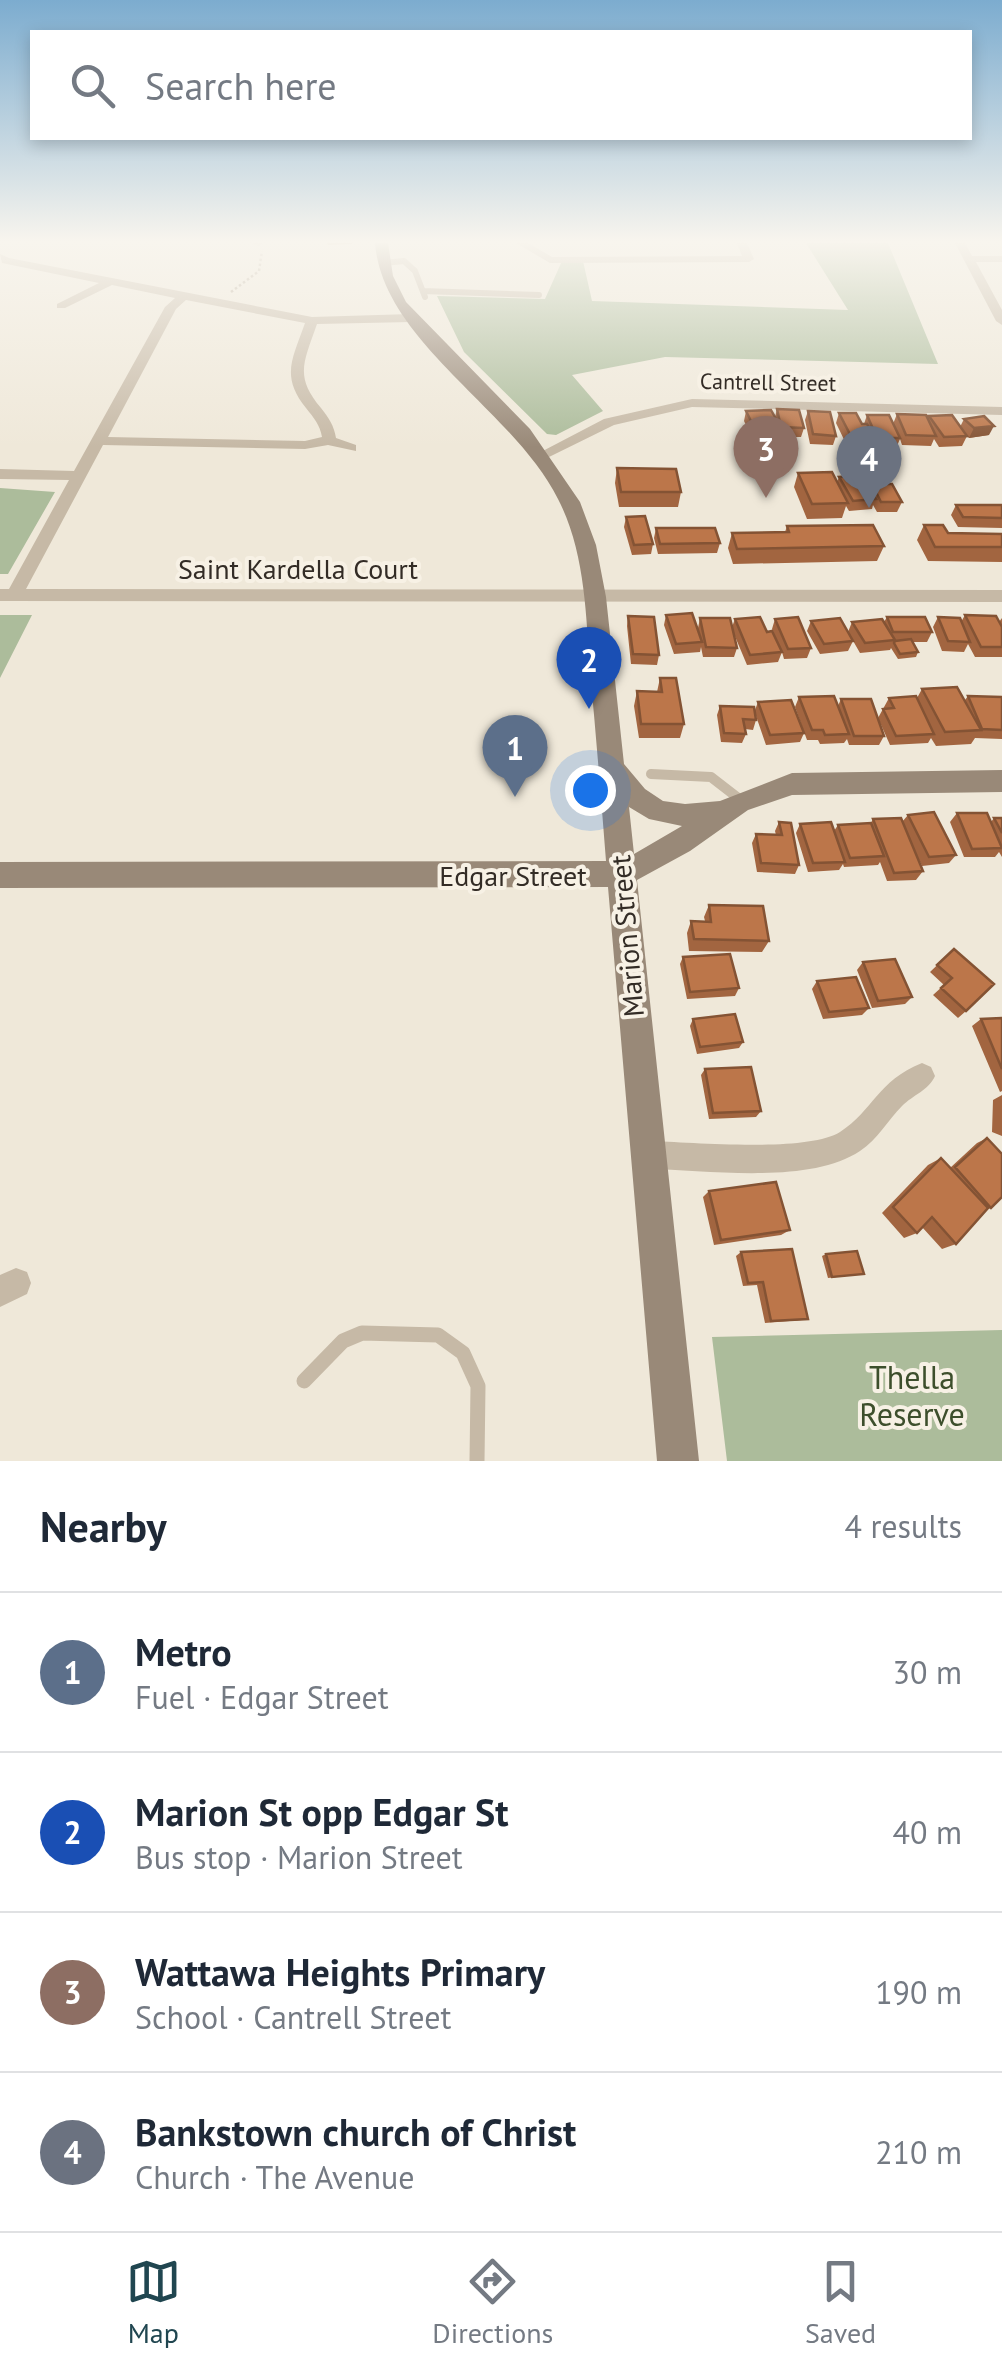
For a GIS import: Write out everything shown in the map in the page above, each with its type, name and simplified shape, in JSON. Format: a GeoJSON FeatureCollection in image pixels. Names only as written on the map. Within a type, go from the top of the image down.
{"type":"FeatureCollection","features":[{"type":"Feature","properties":{"kind":"main road","name":"Marion Street"},"geometry":{"type":"LineString","coordinates":[[406,311],[544,454],[578,517],[595,596],[678,1461]]}},
{"type":"Feature","properties":{"kind":"main road"},"geometry":{"type":"LineString","coordinates":[[612,765],[626,790],[654,810],[673,816],[734,806]]}},
{"type":"Feature","properties":{"kind":"main road","name":"Edgar Street"},"geometry":{"type":"LineString","coordinates":[[0,876],[622,874],[680,843],[734,806],[792,784],[1002,781]]}},
{"type":"Feature","properties":{"kind":"street"},"geometry":{"type":"LineString","coordinates":[[7,595],[100,441],[169,311]]}},
{"type":"Feature","properties":{"kind":"street"},"geometry":{"type":"LineString","coordinates":[[262,311],[312,321],[411,318]]}},
{"type":"Feature","properties":{"kind":"street"},"geometry":{"type":"LineString","coordinates":[[312,321],[296,375],[299,388],[328,430],[329,440]]}},
{"type":"Feature","properties":{"kind":"street","name":"Cantrell Street"},"geometry":{"type":"LineString","coordinates":[[544,454],[610,422],[692,403],[1002,410]]}},
{"type":"Feature","properties":{"kind":"street"},"geometry":{"type":"LineString","coordinates":[[100,441],[305,445],[329,440],[351,448]]}},
{"type":"Feature","properties":{"kind":"street"},"geometry":{"type":"LineString","coordinates":[[0,474],[80,476]]}},
{"type":"Feature","properties":{"kind":"street","name":"Saint Kardella Court"},"geometry":{"type":"LineString","coordinates":[[7,595],[1002,596]]}},
{"type":"Feature","properties":{"kind":"street"},"geometry":{"type":"LineString","coordinates":[[648,1155],[824,1153],[858,1135],[894,1090],[922,1076]]}},
{"type":"Feature","properties":{"kind":"lane"},"geometry":{"type":"LineString","coordinates":[[651,774],[706,772],[729,786],[734,806]]}},
{"type":"Feature","properties":{"kind":"lane"},"geometry":{"type":"LineString","coordinates":[[304,1381],[344,1340],[362,1332],[438,1335],[463,1353],[478,1386],[477,1461]]}},
{"type":"Feature","properties":{"kind":"green space"},"geometry":{"type":"Polygon","coordinates":[[[444,311],[916,311],[938,364],[665,357],[572,375],[603,411],[556,435],[547,434],[464,352],[444,311]]]}},
{"type":"Feature","properties":{"kind":"green space"},"geometry":{"type":"Polygon","coordinates":[[[0,488],[55,492],[8,574],[0,574],[0,488]]]}},
{"type":"Feature","properties":{"kind":"green space"},"geometry":{"type":"Polygon","coordinates":[[[0,615],[32,615],[0,678],[0,615]]]}},
{"type":"Feature","properties":{"kind":"green space","name":"Thella Reserve"},"geometry":{"type":"Polygon","coordinates":[[[1002,1330],[1002,1461],[727,1461],[712,1337],[1002,1330]]]}},
{"type":"Feature","properties":{"kind":"building"},"geometry":{"type":"Polygon","coordinates":[[[777,409],[799,410],[804,428],[781,427],[777,409]]]}},
{"type":"Feature","properties":{"kind":"building"},"geometry":{"type":"Polygon","coordinates":[[[771,410],[780,426],[754,427],[746,411],[771,410]]]}},
{"type":"Feature","properties":{"kind":"building"},"geometry":{"type":"Polygon","coordinates":[[[808,411],[830,412],[836,436],[813,434],[808,411]]]}},
{"type":"Feature","properties":{"kind":"building"},"geometry":{"type":"Polygon","coordinates":[[[839,413],[856,413],[877,442],[854,442],[839,413]]]}},
{"type":"Feature","properties":{"kind":"building"},"geometry":{"type":"Polygon","coordinates":[[[897,414],[926,415],[936,436],[906,435],[897,414]]]}},
{"type":"Feature","properties":{"kind":"building"},"geometry":{"type":"Polygon","coordinates":[[[867,415],[889,415],[900,438],[877,438],[867,415]]]}},
{"type":"Feature","properties":{"kind":"building"},"geometry":{"type":"Polygon","coordinates":[[[952,415],[967,436],[944,437],[929,416],[952,415]]]}},
{"type":"Feature","properties":{"kind":"building"},"geometry":{"type":"Polygon","coordinates":[[[984,416],[994,426],[974,428],[964,419],[984,416]]]}},
{"type":"Feature","properties":{"kind":"building"},"geometry":{"type":"Polygon","coordinates":[[[617,468],[676,469],[681,492],[621,492],[617,468]]]}},
{"type":"Feature","properties":{"kind":"building"},"geometry":{"type":"Polygon","coordinates":[[[832,472],[848,503],[812,504],[798,473],[832,472]]]}},
{"type":"Feature","properties":{"kind":"building"},"geometry":{"type":"Polygon","coordinates":[[[861,476],[876,499],[853,501],[839,477],[861,476]]]}},
{"type":"Feature","properties":{"kind":"building"},"geometry":{"type":"Polygon","coordinates":[[[872,484],[892,484],[902,502],[881,502],[872,484]]]}},
{"type":"Feature","properties":{"kind":"building"},"geometry":{"type":"Polygon","coordinates":[[[956,505],[1002,505],[1002,518],[963,517],[956,505]]]}},
{"type":"Feature","properties":{"kind":"building"},"geometry":{"type":"Polygon","coordinates":[[[645,516],[653,544],[634,545],[626,517],[645,516]]]}},
{"type":"Feature","properties":{"kind":"building"},"geometry":{"type":"Polygon","coordinates":[[[873,525],[884,546],[737,549],[732,533],[789,532],[787,526],[873,525]]]}},
{"type":"Feature","properties":{"kind":"building"},"geometry":{"type":"Polygon","coordinates":[[[924,525],[943,525],[948,533],[1002,534],[1002,547],[935,547],[924,525]]]}},
{"type":"Feature","properties":{"kind":"building"},"geometry":{"type":"Polygon","coordinates":[[[656,528],[715,528],[720,543],[660,544],[656,528]]]}},
{"type":"Feature","properties":{"kind":"building"},"geometry":{"type":"Polygon","coordinates":[[[692,613],[702,642],[676,644],[666,615],[692,613]]]}},
{"type":"Feature","properties":{"kind":"building"},"geometry":{"type":"Polygon","coordinates":[[[965,615],[996,616],[1002,627],[1002,647],[981,647],[965,615]]]}},
{"type":"Feature","properties":{"kind":"building"},"geometry":{"type":"Polygon","coordinates":[[[628,616],[654,617],[659,655],[633,654],[628,616]]]}},
{"type":"Feature","properties":{"kind":"building"},"geometry":{"type":"Polygon","coordinates":[[[760,617],[782,652],[750,655],[735,619],[760,617]]]}},
{"type":"Feature","properties":{"kind":"building"},"geometry":{"type":"Polygon","coordinates":[[[798,617],[811,648],[788,649],[775,619],[798,617]]]}},
{"type":"Feature","properties":{"kind":"building"},"geometry":{"type":"Polygon","coordinates":[[[887,617],[925,617],[932,632],[893,632],[887,617]]]}},
{"type":"Feature","properties":{"kind":"building"},"geometry":{"type":"Polygon","coordinates":[[[938,617],[960,618],[970,642],[948,641],[938,617]]]}},
{"type":"Feature","properties":{"kind":"building"},"geometry":{"type":"Polygon","coordinates":[[[700,618],[730,618],[737,648],[706,647],[700,618]]]}},
{"type":"Feature","properties":{"kind":"building"},"geometry":{"type":"Polygon","coordinates":[[[840,618],[853,641],[824,644],[811,621],[840,618]]]}},
{"type":"Feature","properties":{"kind":"building"},"geometry":{"type":"Polygon","coordinates":[[[882,619],[895,640],[865,643],[852,622],[882,619]]]}},
{"type":"Feature","properties":{"kind":"building"},"geometry":{"type":"Polygon","coordinates":[[[911,639],[918,652],[900,654],[895,641],[911,639]]]}},
{"type":"Feature","properties":{"kind":"building"},"geometry":{"type":"Polygon","coordinates":[[[660,678],[676,678],[684,724],[641,724],[637,691],[662,692],[660,678]]]}},
{"type":"Feature","properties":{"kind":"building"},"geometry":{"type":"Polygon","coordinates":[[[957,687],[981,730],[945,732],[922,689],[957,687]]]}},
{"type":"Feature","properties":{"kind":"building"},"geometry":{"type":"Polygon","coordinates":[[[834,696],[849,734],[825,735],[823,730],[812,730],[799,697],[834,696]]]}},
{"type":"Feature","properties":{"kind":"building"},"geometry":{"type":"Polygon","coordinates":[[[916,696],[934,734],[896,736],[883,709],[894,708],[889,698],[916,696]]]}},
{"type":"Feature","properties":{"kind":"building"},"geometry":{"type":"Polygon","coordinates":[[[968,696],[1002,697],[1002,730],[982,729],[968,696]]]}},
{"type":"Feature","properties":{"kind":"building"},"geometry":{"type":"Polygon","coordinates":[[[841,699],[871,699],[884,736],[854,736],[841,699]]]}},
{"type":"Feature","properties":{"kind":"building"},"geometry":{"type":"Polygon","coordinates":[[[791,700],[804,733],[770,735],[758,702],[791,700]]]}},
{"type":"Feature","properties":{"kind":"building"},"geometry":{"type":"Polygon","coordinates":[[[720,706],[754,707],[756,720],[743,719],[746,734],[724,733],[720,706]]]}},
{"type":"Feature","properties":{"kind":"building"},"geometry":{"type":"Polygon","coordinates":[[[934,812],[956,855],[929,857],[908,815],[934,812]]]}},
{"type":"Feature","properties":{"kind":"building"},"geometry":{"type":"Polygon","coordinates":[[[957,813],[987,813],[1002,848],[972,849],[957,813]]]}},
{"type":"Feature","properties":{"kind":"building"},"geometry":{"type":"Polygon","coordinates":[[[901,818],[923,871],[894,873],[873,819],[901,818]]]}},
{"type":"Feature","properties":{"kind":"building"},"geometry":{"type":"Polygon","coordinates":[[[779,822],[791,823],[799,865],[761,863],[756,834],[782,835],[779,822]]]}},
{"type":"Feature","properties":{"kind":"building"},"geometry":{"type":"Polygon","coordinates":[[[831,822],[845,862],[813,863],[800,824],[831,822]]]}},
{"type":"Feature","properties":{"kind":"building"},"geometry":{"type":"Polygon","coordinates":[[[871,823],[884,856],[850,858],[838,825],[871,823]]]}},
{"type":"Feature","properties":{"kind":"building"},"geometry":{"type":"Polygon","coordinates":[[[709,905],[763,906],[769,941],[694,939],[691,921],[711,922],[709,905]]]}},
{"type":"Feature","properties":{"kind":"building"},"geometry":{"type":"Polygon","coordinates":[[[954,949],[994,984],[966,1011],[941,988],[952,978],[937,965],[954,949]]]}},
{"type":"Feature","properties":{"kind":"building"},"geometry":{"type":"Polygon","coordinates":[[[730,954],[739,988],[690,992],[683,957],[730,954]]]}},
{"type":"Feature","properties":{"kind":"building"},"geometry":{"type":"Polygon","coordinates":[[[895,959],[912,997],[878,1001],[863,962],[895,959]]]}},
{"type":"Feature","properties":{"kind":"building"},"geometry":{"type":"Polygon","coordinates":[[[856,977],[869,1008],[829,1012],[817,981],[856,977]]]}},
{"type":"Feature","properties":{"kind":"building"},"geometry":{"type":"Polygon","coordinates":[[[735,1014],[743,1042],[700,1047],[693,1019],[735,1014]]]}},
{"type":"Feature","properties":{"kind":"building"},"geometry":{"type":"Polygon","coordinates":[[[1002,1018],[1002,1069],[981,1019],[1002,1018]]]}},
{"type":"Feature","properties":{"kind":"building"},"geometry":{"type":"Polygon","coordinates":[[[751,1067],[761,1111],[713,1113],[705,1069],[751,1067]]]}},
{"type":"Feature","properties":{"kind":"building"},"geometry":{"type":"Polygon","coordinates":[[[987,1138],[1002,1154],[1002,1197],[991,1208],[955,1167],[987,1138]]]}},
{"type":"Feature","properties":{"kind":"building"},"geometry":{"type":"Polygon","coordinates":[[[941,1158],[988,1208],[956,1244],[932,1217],[917,1233],[893,1207],[941,1158]]]}},
{"type":"Feature","properties":{"kind":"building"},"geometry":{"type":"Polygon","coordinates":[[[776,1182],[790,1230],[721,1240],[709,1191],[776,1182]]]}},
{"type":"Feature","properties":{"kind":"building"},"geometry":{"type":"Polygon","coordinates":[[[792,1249],[808,1319],[771,1321],[763,1282],[748,1283],[741,1252],[792,1249]]]}},
{"type":"Feature","properties":{"kind":"building"},"geometry":{"type":"Polygon","coordinates":[[[857,1251],[864,1274],[832,1277],[826,1254],[857,1251]]]}},
{"type":"Feature","properties":{"kind":"place","name":"Wattawa Heights Primary"},"geometry":{"type":"Point","coordinates":[766,498]}},
{"type":"Feature","properties":{"kind":"place","name":"Bankstown church of Christ"},"geometry":{"type":"Point","coordinates":[869,508]}},
{"type":"Feature","properties":{"kind":"place","name":"Marion St opp Edgar St"},"geometry":{"type":"Point","coordinates":[589,709]}},
{"type":"Feature","properties":{"kind":"place","name":"Metro"},"geometry":{"type":"Point","coordinates":[515,797]}}]}
